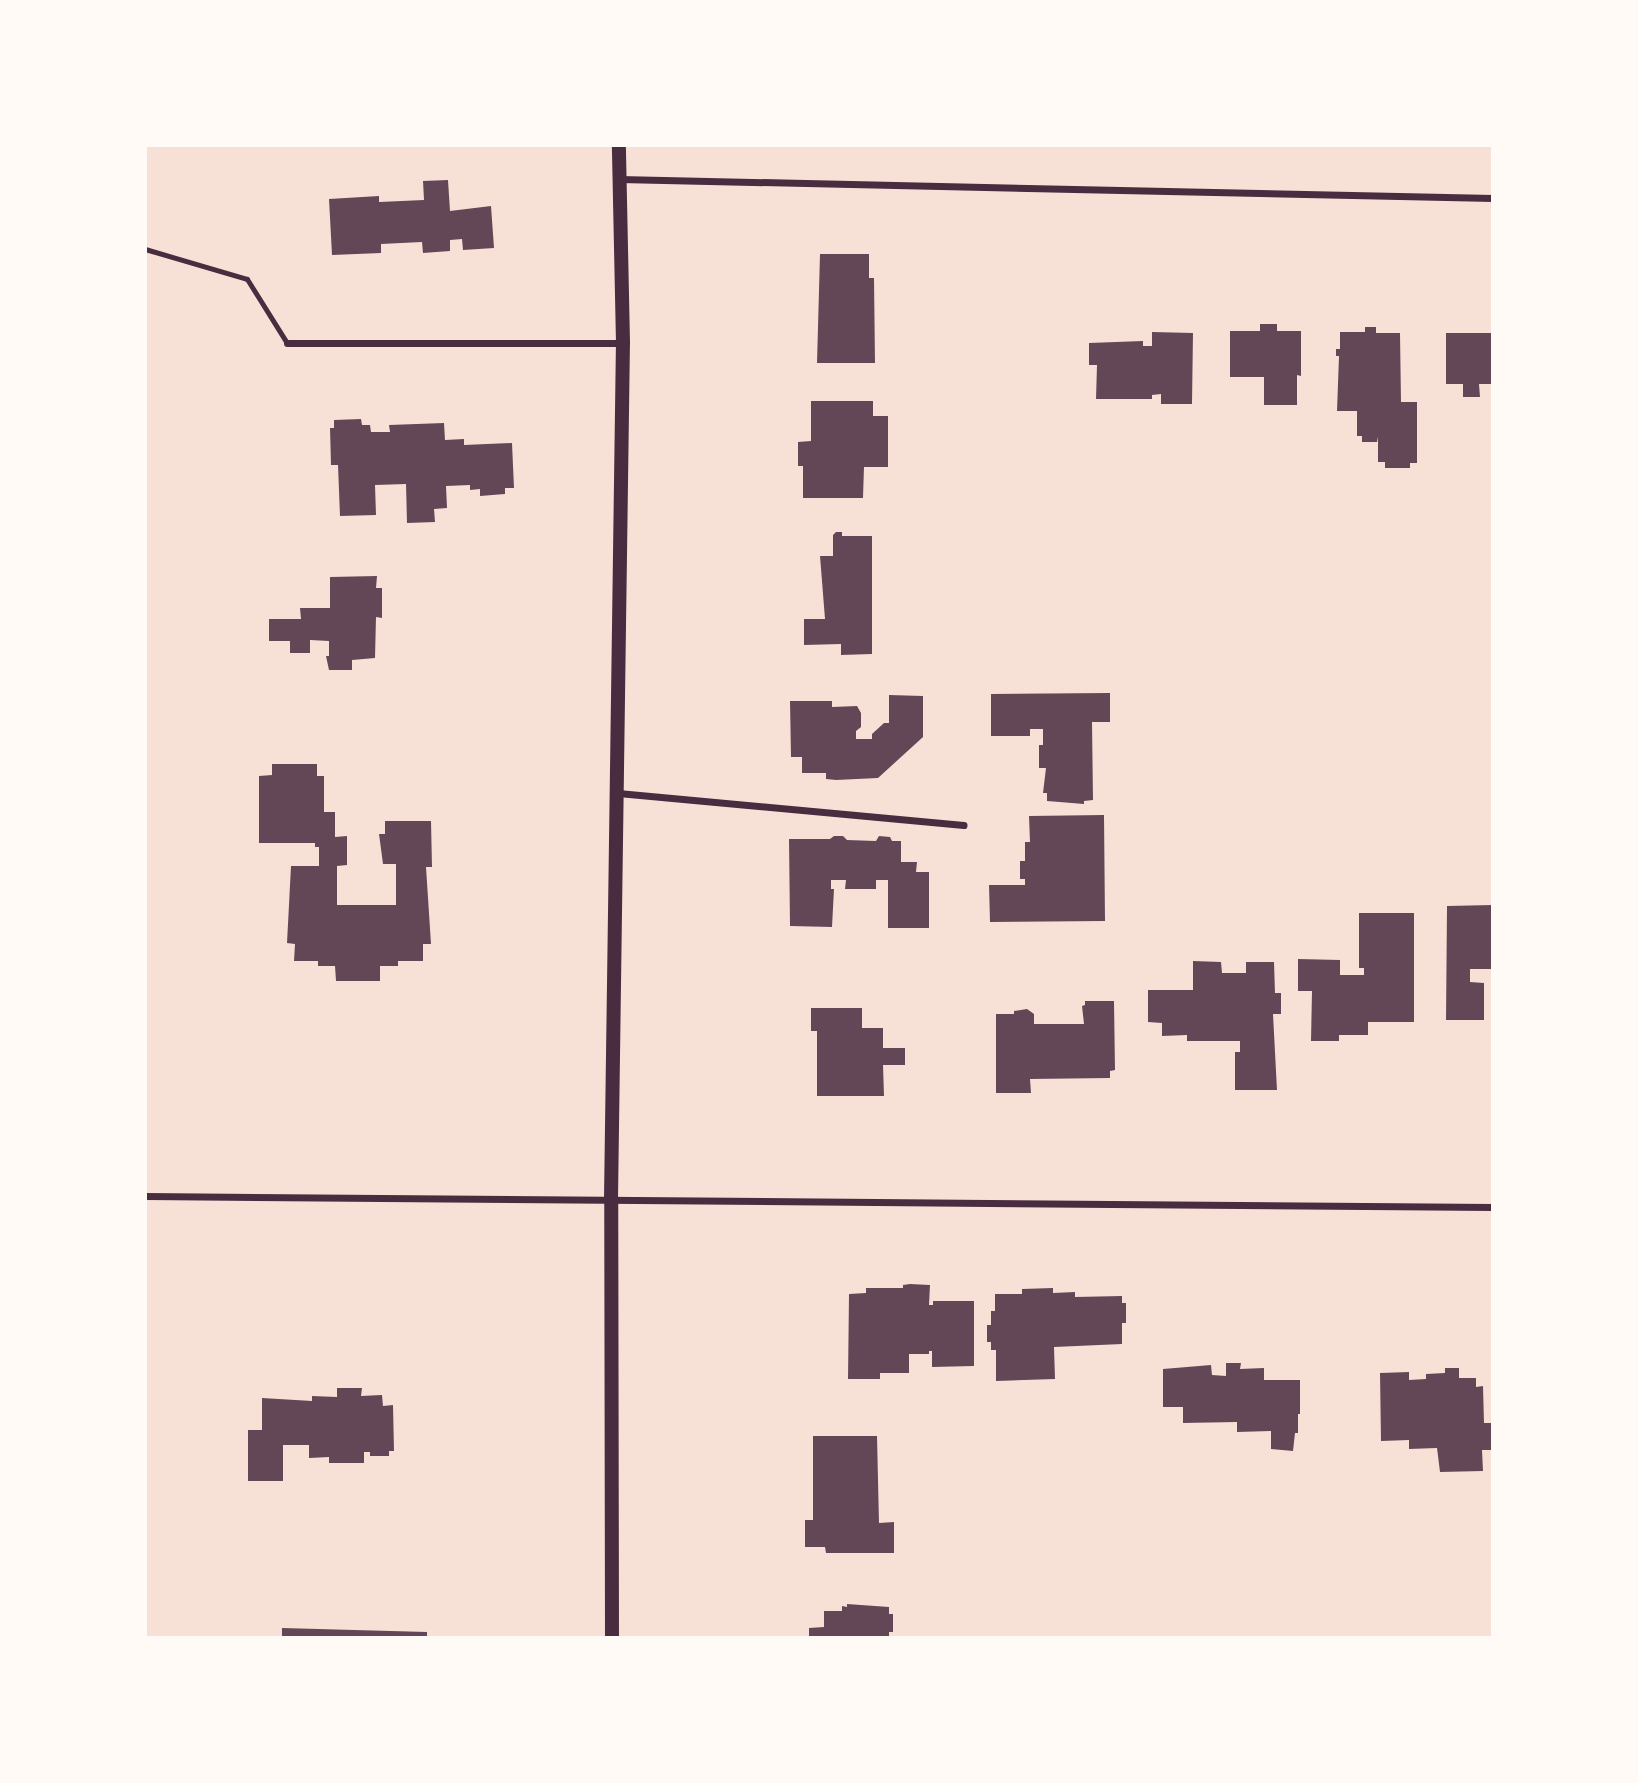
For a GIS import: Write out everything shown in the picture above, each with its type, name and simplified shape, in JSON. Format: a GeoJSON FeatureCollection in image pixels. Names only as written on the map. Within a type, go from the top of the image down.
{"type":"FeatureCollection","features":[{"type":"Feature","properties":{"kind":"main road"},"geometry":{"type":"LineString","coordinates":[[612,1638],[611,1199],[623,343],[619,145]]}},
{"type":"Feature","properties":{"kind":"street"},"geometry":{"type":"LineString","coordinates":[[618,179],[1493,198]]}},
{"type":"Feature","properties":{"kind":"street"},"geometry":{"type":"LineString","coordinates":[[287,343],[623,343]]}},
{"type":"Feature","properties":{"kind":"street"},"geometry":{"type":"LineString","coordinates":[[618,793],[964,825]]}},
{"type":"Feature","properties":{"kind":"street"},"geometry":{"type":"LineString","coordinates":[[145,1196],[1493,1207]]}},
{"type":"Feature","properties":{"kind":"lane"},"geometry":{"type":"LineString","coordinates":[[145,249],[247,279],[287,343]]}},
{"type":"Feature","properties":{"kind":"building"},"geometry":{"type":"Polygon","coordinates":[[[448,180],[450,211],[491,206],[494,248],[463,250],[462,239],[450,240],[450,251],[423,253],[422,242],[381,244],[381,253],[332,255],[329,199],[379,196],[379,202],[424,200],[423,181],[448,180]]]}},
{"type":"Feature","properties":{"kind":"building"},"geometry":{"type":"Polygon","coordinates":[[[820,254],[869,254],[869,278],[874,278],[875,363],[817,363],[820,254]]]}},
{"type":"Feature","properties":{"kind":"building"},"geometry":{"type":"Polygon","coordinates":[[[1260,324],[1277,324],[1277,331],[1301,331],[1301,376],[1297,375],[1297,405],[1264,405],[1264,377],[1230,377],[1230,331],[1260,331],[1260,324]]]}},
{"type":"Feature","properties":{"kind":"building"},"geometry":{"type":"Polygon","coordinates":[[[1365,327],[1376,327],[1376,333],[1400,333],[1401,402],[1417,402],[1417,463],[1410,463],[1410,468],[1385,468],[1385,462],[1378,462],[1378,437],[1377,442],[1362,442],[1362,436],[1357,436],[1357,411],[1337,411],[1339,356],[1336,356],[1336,349],[1340,349],[1340,332],[1365,332],[1365,327]]]}},
{"type":"Feature","properties":{"kind":"building"},"geometry":{"type":"Polygon","coordinates":[[[1152,332],[1193,333],[1192,404],[1161,404],[1161,394],[1152,395],[1152,399],[1096,399],[1097,365],[1089,365],[1089,343],[1143,341],[1143,346],[1152,346],[1152,332]]]}},
{"type":"Feature","properties":{"kind":"building"},"geometry":{"type":"Polygon","coordinates":[[[1446,333],[1493,333],[1493,384],[1479,384],[1480,397],[1463,397],[1463,384],[1446,384],[1446,333]]]}},
{"type":"Feature","properties":{"kind":"building"},"geometry":{"type":"Polygon","coordinates":[[[811,401],[873,401],[873,416],[888,416],[888,467],[864,467],[863,498],[803,498],[803,466],[798,466],[798,442],[811,441],[811,401]]]}},
{"type":"Feature","properties":{"kind":"building"},"geometry":{"type":"Polygon","coordinates":[[[361,419],[362,425],[370,425],[371,432],[390,432],[389,425],[444,423],[445,440],[464,439],[464,445],[512,443],[514,488],[505,488],[505,494],[480,496],[480,489],[470,490],[470,485],[446,486],[447,508],[434,509],[435,522],[407,523],[406,484],[375,485],[376,515],[340,516],[338,465],[331,465],[330,428],[334,428],[334,420],[361,419]]]}},
{"type":"Feature","properties":{"kind":"building"},"geometry":{"type":"Polygon","coordinates":[[[842,532],[842,536],[872,536],[872,654],[841,655],[841,644],[804,645],[804,619],[825,619],[820,556],[833,556],[833,535],[842,532]]]}},
{"type":"Feature","properties":{"kind":"building"},"geometry":{"type":"Polygon","coordinates":[[[377,576],[376,588],[382,588],[382,618],[376,617],[375,658],[352,660],[352,670],[329,670],[326,656],[329,656],[329,641],[310,640],[310,653],[290,653],[290,641],[269,641],[269,619],[301,619],[300,608],[330,608],[330,577],[377,576]]]}},
{"type":"Feature","properties":{"kind":"building"},"geometry":{"type":"Polygon","coordinates":[[[1110,693],[1110,722],[1092,722],[1093,800],[1084,801],[1084,804],[1047,801],[1047,793],[1043,793],[1046,768],[1039,768],[1039,745],[1043,745],[1043,729],[1030,729],[1030,736],[991,736],[991,694],[1110,693]]]}},
{"type":"Feature","properties":{"kind":"building"},"geometry":{"type":"Polygon","coordinates":[[[889,695],[923,696],[923,737],[878,778],[836,780],[826,779],[826,773],[802,773],[802,757],[791,757],[790,701],[832,701],[832,707],[857,706],[861,713],[861,727],[856,731],[856,739],[872,739],[872,734],[884,723],[889,723],[889,695]]]}},
{"type":"Feature","properties":{"kind":"building"},"geometry":{"type":"Polygon","coordinates":[[[272,764],[317,764],[317,776],[324,776],[324,812],[335,812],[335,837],[347,836],[347,865],[337,866],[337,905],[396,905],[396,864],[383,864],[379,834],[385,834],[385,821],[431,821],[432,867],[426,867],[431,944],[423,944],[423,961],[398,961],[398,966],[380,966],[380,981],[336,981],[335,966],[318,966],[318,961],[294,961],[295,944],[287,943],[291,866],[319,866],[319,847],[315,847],[315,843],[259,843],[259,776],[272,775],[272,764]]]}},
{"type":"Feature","properties":{"kind":"building"},"geometry":{"type":"Polygon","coordinates":[[[1104,815],[1105,921],[990,922],[989,885],[1025,885],[1025,879],[1020,879],[1020,861],[1025,861],[1025,842],[1030,842],[1029,816],[1104,815]]]}},
{"type":"Feature","properties":{"kind":"building"},"geometry":{"type":"Polygon","coordinates":[[[843,836],[847,840],[876,841],[879,836],[901,841],[901,862],[917,862],[916,872],[929,872],[929,928],[888,928],[888,880],[876,880],[876,889],[845,889],[846,880],[831,880],[831,889],[834,889],[832,927],[790,926],[789,839],[830,839],[843,836]]]}},
{"type":"Feature","properties":{"kind":"building"},"geometry":{"type":"Polygon","coordinates":[[[1493,905],[1493,969],[1470,969],[1470,982],[1484,983],[1484,1020],[1446,1020],[1447,906],[1493,905]]]}},
{"type":"Feature","properties":{"kind":"building"},"geometry":{"type":"Polygon","coordinates":[[[1359,913],[1414,913],[1414,1022],[1368,1022],[1368,1035],[1339,1035],[1339,1041],[1311,1041],[1312,991],[1298,991],[1298,959],[1340,960],[1340,975],[1364,975],[1364,968],[1359,968],[1359,913]]]}},
{"type":"Feature","properties":{"kind":"building"},"geometry":{"type":"Polygon","coordinates":[[[1193,961],[1221,962],[1222,973],[1246,973],[1246,962],[1274,962],[1275,993],[1281,993],[1281,1014],[1273,1014],[1277,1090],[1235,1090],[1235,1052],[1240,1052],[1240,1041],[1187,1041],[1187,1035],[1162,1036],[1162,1023],[1148,1022],[1148,990],[1193,990],[1193,961]]]}},
{"type":"Feature","properties":{"kind":"building"},"geometry":{"type":"Polygon","coordinates":[[[1085,1001],[1114,1001],[1115,1070],[1110,1071],[1110,1078],[1030,1079],[1031,1093],[996,1093],[996,1014],[1014,1014],[1014,1011],[1027,1009],[1034,1014],[1034,1024],[1084,1024],[1082,1006],[1085,1001]]]}},
{"type":"Feature","properties":{"kind":"building"},"geometry":{"type":"Polygon","coordinates":[[[811,1008],[862,1008],[862,1028],[883,1028],[883,1048],[905,1048],[905,1065],[883,1065],[884,1096],[817,1096],[817,1031],[811,1031],[811,1008]]]}},
{"type":"Feature","properties":{"kind":"building"},"geometry":{"type":"Polygon","coordinates":[[[903,1285],[930,1285],[929,1305],[933,1305],[933,1301],[974,1301],[974,1366],[932,1367],[932,1351],[929,1351],[929,1354],[909,1354],[909,1373],[880,1373],[880,1379],[848,1379],[849,1294],[866,1293],[866,1288],[903,1288],[903,1285]]]}},
{"type":"Feature","properties":{"kind":"building"},"geometry":{"type":"Polygon","coordinates":[[[1053,1288],[1053,1293],[1075,1292],[1075,1297],[1122,1296],[1122,1303],[1126,1303],[1126,1323],[1122,1323],[1122,1344],[1054,1347],[1055,1379],[996,1381],[996,1350],[991,1350],[991,1342],[987,1342],[987,1325],[991,1325],[991,1311],[995,1311],[995,1294],[1022,1294],[1022,1289],[1053,1288]]]}},
{"type":"Feature","properties":{"kind":"building"},"geometry":{"type":"Polygon","coordinates":[[[1226,1363],[1241,1363],[1240,1369],[1264,1368],[1264,1380],[1300,1380],[1300,1414],[1293,1451],[1271,1449],[1271,1431],[1237,1432],[1237,1422],[1183,1423],[1183,1407],[1163,1407],[1163,1369],[1211,1365],[1212,1375],[1226,1376],[1226,1363]]]}},
{"type":"Feature","properties":{"kind":"building"},"geometry":{"type":"Polygon","coordinates":[[[1445,1368],[1459,1368],[1459,1378],[1476,1378],[1476,1387],[1483,1386],[1484,1423],[1493,1423],[1493,1450],[1482,1450],[1483,1471],[1440,1472],[1437,1448],[1409,1449],[1409,1440],[1381,1441],[1380,1373],[1409,1372],[1409,1380],[1426,1379],[1426,1374],[1445,1373],[1445,1368]]]}},
{"type":"Feature","properties":{"kind":"building"},"geometry":{"type":"Polygon","coordinates":[[[337,1388],[362,1388],[361,1396],[382,1395],[383,1406],[393,1405],[394,1451],[389,1451],[389,1456],[370,1456],[370,1452],[364,1452],[364,1463],[329,1463],[329,1457],[309,1458],[309,1445],[283,1445],[283,1481],[248,1481],[248,1430],[262,1430],[262,1398],[312,1401],[312,1396],[337,1397],[337,1388]]]}},
{"type":"Feature","properties":{"kind":"building"},"geometry":{"type":"Polygon","coordinates":[[[813,1436],[877,1436],[879,1523],[894,1522],[894,1553],[826,1553],[825,1547],[805,1547],[805,1520],[813,1520],[813,1436]]]}},
{"type":"Feature","properties":{"kind":"building"},"geometry":{"type":"Polygon","coordinates":[[[847,1604],[889,1607],[889,1614],[893,1614],[893,1632],[889,1632],[889,1638],[809,1638],[809,1628],[824,1627],[824,1611],[842,1611],[842,1606],[847,1607],[847,1604]]]}},
{"type":"Feature","properties":{"kind":"building"},"geometry":{"type":"Polygon","coordinates":[[[282,1628],[427,1632],[427,1638],[282,1638],[282,1628]]]}}]}
